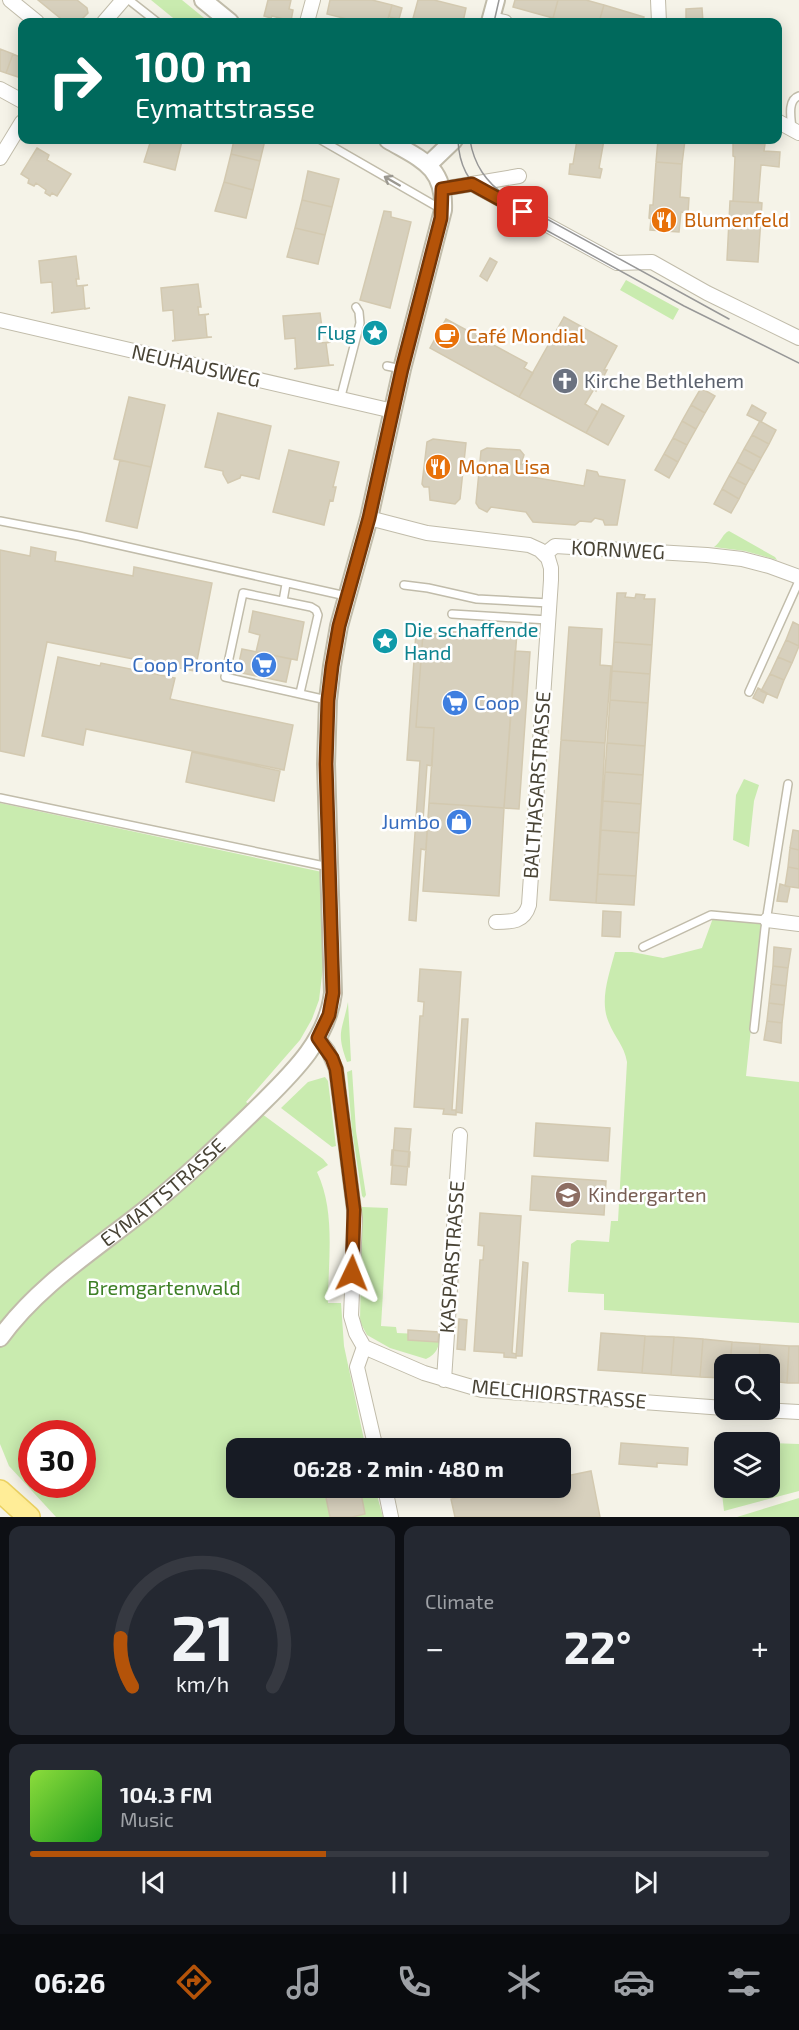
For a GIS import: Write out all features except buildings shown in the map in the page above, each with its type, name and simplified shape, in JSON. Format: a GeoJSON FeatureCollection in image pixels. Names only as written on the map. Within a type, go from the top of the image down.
{"type":"FeatureCollection","features":[{"type":"Feature","properties":{"kind":"main road"},"geometry":{"type":"LineString","coordinates":[[0,1491],[29,1517]]}},
{"type":"Feature","properties":{"kind":"street"},"geometry":{"type":"LineString","coordinates":[[10,0],[32,18]]}},
{"type":"Feature","properties":{"kind":"street"},"geometry":{"type":"LineString","coordinates":[[107,18],[123,0]]}},
{"type":"Feature","properties":{"kind":"street"},"geometry":{"type":"LineString","coordinates":[[203,0],[225,18]]}},
{"type":"Feature","properties":{"kind":"street"},"geometry":{"type":"LineString","coordinates":[[308,18],[313,0]]}},
{"type":"Feature","properties":{"kind":"street"},"geometry":{"type":"LineString","coordinates":[[495,18],[496,0]]}},
{"type":"Feature","properties":{"kind":"street"},"geometry":{"type":"LineString","coordinates":[[658,0],[659,18]]}},
{"type":"Feature","properties":{"kind":"street"},"geometry":{"type":"LineString","coordinates":[[0,88],[18,99]]}},
{"type":"Feature","properties":{"kind":"street"},"geometry":{"type":"LineString","coordinates":[[0,158],[18,129]]}},
{"type":"Feature","properties":{"kind":"street"},"geometry":{"type":"LineString","coordinates":[[395,144],[429,164],[438,176],[442,189],[519,176]]}},
{"type":"Feature","properties":{"kind":"street"},"geometry":{"type":"LineString","coordinates":[[429,164],[450,144]]}},
{"type":"Feature","properties":{"kind":"street"},"geometry":{"type":"LineString","coordinates":[[472,184],[617,263],[652,262],[707,293],[799,338]]}},
{"type":"Feature","properties":{"kind":"street","name":"EYMATTSTRASSE"},"geometry":{"type":"LineString","coordinates":[[0,1338],[15,1318],[56,1279],[149,1207],[198,1165],[275,1091],[318,1038],[329,1015],[333,993],[326,764],[328,700],[337,636],[369,518],[393,411],[395,367],[443,210],[442,189]]}},
{"type":"Feature","properties":{"kind":"street","name":"NEUHAUSWEG"},"geometry":{"type":"LineString","coordinates":[[0,320],[393,411]]}},
{"type":"Feature","properties":{"kind":"street","name":"KORNWEG"},"geometry":{"type":"LineString","coordinates":[[369,518],[427,533],[523,543],[545,554],[555,546],[707,555],[755,562],[799,579]]}},
{"type":"Feature","properties":{"kind":"street","name":"BALTHASARSTRASSE"},"geometry":{"type":"LineString","coordinates":[[496,922],[519,920],[524,916],[529,905],[551,568],[545,554]]}},
{"type":"Feature","properties":{"kind":"street"},"geometry":{"type":"LineString","coordinates":[[767,920],[799,924]]}},
{"type":"Feature","properties":{"kind":"street"},"geometry":{"type":"LineString","coordinates":[[318,1038],[332,1058],[336,1069],[355,1218],[351,1316],[356,1333],[364,1347],[357,1367],[373,1438]]}},
{"type":"Feature","properties":{"kind":"street","name":"KASPARSTRASSE"},"geometry":{"type":"LineString","coordinates":[[444,1380],[460,1135]]}},
{"type":"Feature","properties":{"kind":"street","name":"MELCHIORSTRASSE"},"geometry":{"type":"LineString","coordinates":[[364,1347],[444,1380],[482,1390],[714,1407]]}},
{"type":"Feature","properties":{"kind":"street"},"geometry":{"type":"LineString","coordinates":[[780,1411],[799,1412]]}},
{"type":"Feature","properties":{"kind":"street"},"geometry":{"type":"LineString","coordinates":[[387,1498],[391,1517]]}},
{"type":"Feature","properties":{"kind":"lane"},"geometry":{"type":"LineString","coordinates":[[129,0],[152,18]]}},
{"type":"Feature","properties":{"kind":"lane"},"geometry":{"type":"LineString","coordinates":[[795,131],[791,102],[794,97],[799,96]]}},
{"type":"Feature","properties":{"kind":"lane"},"geometry":{"type":"LineString","coordinates":[[328,144],[443,210]]}},
{"type":"Feature","properties":{"kind":"lane"},"geometry":{"type":"LineString","coordinates":[[340,400],[360,323],[356,306]]}},
{"type":"Feature","properties":{"kind":"lane"},"geometry":{"type":"LineString","coordinates":[[0,521],[79,536],[346,596]]}},
{"type":"Feature","properties":{"kind":"lane"},"geometry":{"type":"LineString","coordinates":[[749,692],[799,579]]}},
{"type":"Feature","properties":{"kind":"lane"},"geometry":{"type":"LineString","coordinates":[[283,601],[286,584]]}},
{"type":"Feature","properties":{"kind":"lane"},"geometry":{"type":"LineString","coordinates":[[404,585],[477,598],[549,603]]}},
{"type":"Feature","properties":{"kind":"lane"},"geometry":{"type":"LineString","coordinates":[[300,693],[318,615],[316,610],[243,593],[225,677],[328,700]]}},
{"type":"Feature","properties":{"kind":"lane"},"geometry":{"type":"LineString","coordinates":[[452,614],[548,620]]}},
{"type":"Feature","properties":{"kind":"lane"},"geometry":{"type":"LineString","coordinates":[[754,1029],[767,920],[788,784]]}},
{"type":"Feature","properties":{"kind":"lane"},"geometry":{"type":"LineString","coordinates":[[0,798],[330,867]]}},
{"type":"Feature","properties":{"kind":"lane"},"geometry":{"type":"LineString","coordinates":[[643,947],[711,915],[767,920]]}},
{"type":"Feature","properties":{"kind":"green space"},"geometry":{"type":"Polygon","coordinates":[[[151,0],[182,0],[204,18],[173,18],[151,0]]]}},
{"type":"Feature","properties":{"kind":"green space"},"geometry":{"type":"Polygon","coordinates":[[[626,280],[679,309],[673,320],[620,290],[626,280]]]}},
{"type":"Feature","properties":{"kind":"green space"},"geometry":{"type":"Polygon","coordinates":[[[729,531],[777,560],[745,551],[714,547],[729,531]]]}},
{"type":"Feature","properties":{"kind":"green space"},"geometry":{"type":"Polygon","coordinates":[[[744,779],[759,785],[754,801],[749,847],[733,840],[736,795],[744,779]]]}},
{"type":"Feature","properties":{"kind":"green space","name":"Bremgartenwald"},"geometry":{"type":"Polygon","coordinates":[[[0,803],[322,872],[324,959],[319,1000],[312,1019],[300,1040],[246,1102],[328,1165],[317,1172],[327,1203],[329,1220],[328,1303],[341,1303],[344,1346],[364,1438],[226,1438],[226,1498],[378,1498],[383,1517],[56,1517],[38,1498],[96,1498],[96,1420],[18,1420],[18,1476],[9,1466],[0,1444],[0,803]]]}},
{"type":"Feature","properties":{"kind":"green space"},"geometry":{"type":"Polygon","coordinates":[[[713,918],[762,923],[746,1076],[799,1082],[799,1323],[604,1310],[604,1294],[568,1292],[571,1244],[577,1240],[609,1242],[611,1221],[618,1221],[627,1062],[624,1051],[609,1023],[605,1006],[606,988],[615,952],[632,952],[663,958],[702,948],[713,918]]]}},
{"type":"Feature","properties":{"kind":"green space"},"geometry":{"type":"Polygon","coordinates":[[[348,1002],[351,1061],[347,1062],[341,1038],[348,1002]]]}},
{"type":"Feature","properties":{"kind":"green space"},"geometry":{"type":"Polygon","coordinates":[[[352,1070],[356,1131],[366,1195],[364,1198],[352,1130],[347,1072],[352,1070]]]}},
{"type":"Feature","properties":{"kind":"green space"},"geometry":{"type":"Polygon","coordinates":[[[325,1077],[328,1081],[336,1146],[332,1147],[281,1108],[308,1082],[325,1077]]]}},
{"type":"Feature","properties":{"kind":"green space"},"geometry":{"type":"Polygon","coordinates":[[[362,1207],[388,1208],[381,1326],[396,1327],[397,1333],[440,1335],[437,1350],[426,1359],[390,1348],[367,1335],[360,1322],[362,1207]]]}},
{"type":"Feature","properties":{"kind":"green space"},"geometry":{"type":"Polygon","coordinates":[[[780,1443],[799,1444],[799,1491],[780,1496],[780,1443]]]}},
{"type":"Feature","properties":{"kind":"green space"},"geometry":{"type":"Polygon","coordinates":[[[722,1498],[773,1498],[724,1511],[722,1498]]]}},
{"type":"Feature","properties":{"kind":"green space"},"geometry":{"type":"Polygon","coordinates":[[[799,1498],[799,1517],[737,1517],[799,1498]]]}},
{"type":"Feature","properties":{"kind":"tram line"},"geometry":{"type":"LineString","coordinates":[[495,18],[499,0]]}},
{"type":"Feature","properties":{"kind":"tram line"},"geometry":{"type":"LineString","coordinates":[[458,144],[460,157],[466,172],[475,186],[488,198],[684,306],[799,363]]}},
{"type":"Feature","properties":{"kind":"tram line"},"geometry":{"type":"LineString","coordinates":[[471,144],[482,172],[507,197],[729,319]]}},
{"type":"Feature","properties":{"kind":"place","name":"Blumenfeld"},"geometry":{"type":"Point","coordinates":[664,220]}},
{"type":"Feature","properties":{"kind":"place","name":"Flug"},"geometry":{"type":"Point","coordinates":[375,333]}},
{"type":"Feature","properties":{"kind":"place","name":"Café Mondial"},"geometry":{"type":"Point","coordinates":[447,336]}},
{"type":"Feature","properties":{"kind":"place","name":"Kirche Bethlehem"},"geometry":{"type":"Point","coordinates":[565,381]}},
{"type":"Feature","properties":{"kind":"place","name":"Mona Lisa"},"geometry":{"type":"Point","coordinates":[438,467]}},
{"type":"Feature","properties":{"kind":"place","name":"Die schaffende Hand"},"geometry":{"type":"Point","coordinates":[385,641]}},
{"type":"Feature","properties":{"kind":"place","name":"Coop Pronto"},"geometry":{"type":"Point","coordinates":[264,665]}},
{"type":"Feature","properties":{"kind":"place","name":"Coop"},"geometry":{"type":"Point","coordinates":[455,703]}},
{"type":"Feature","properties":{"kind":"place","name":"Jumbo"},"geometry":{"type":"Point","coordinates":[459,822]}},
{"type":"Feature","properties":{"kind":"place","name":"Kindergarten"},"geometry":{"type":"Point","coordinates":[568,1195]}},
{"type":"Feature","properties":{"kind":"route"},"geometry":{"type":"LineString","coordinates":[[352,1273],[355,1218],[336,1069],[328,1051],[318,1038],[329,1015],[333,993],[326,764],[328,700],[332,666],[346,596],[369,518],[402,369],[443,210],[442,189],[472,184],[523,212]]}}]}
